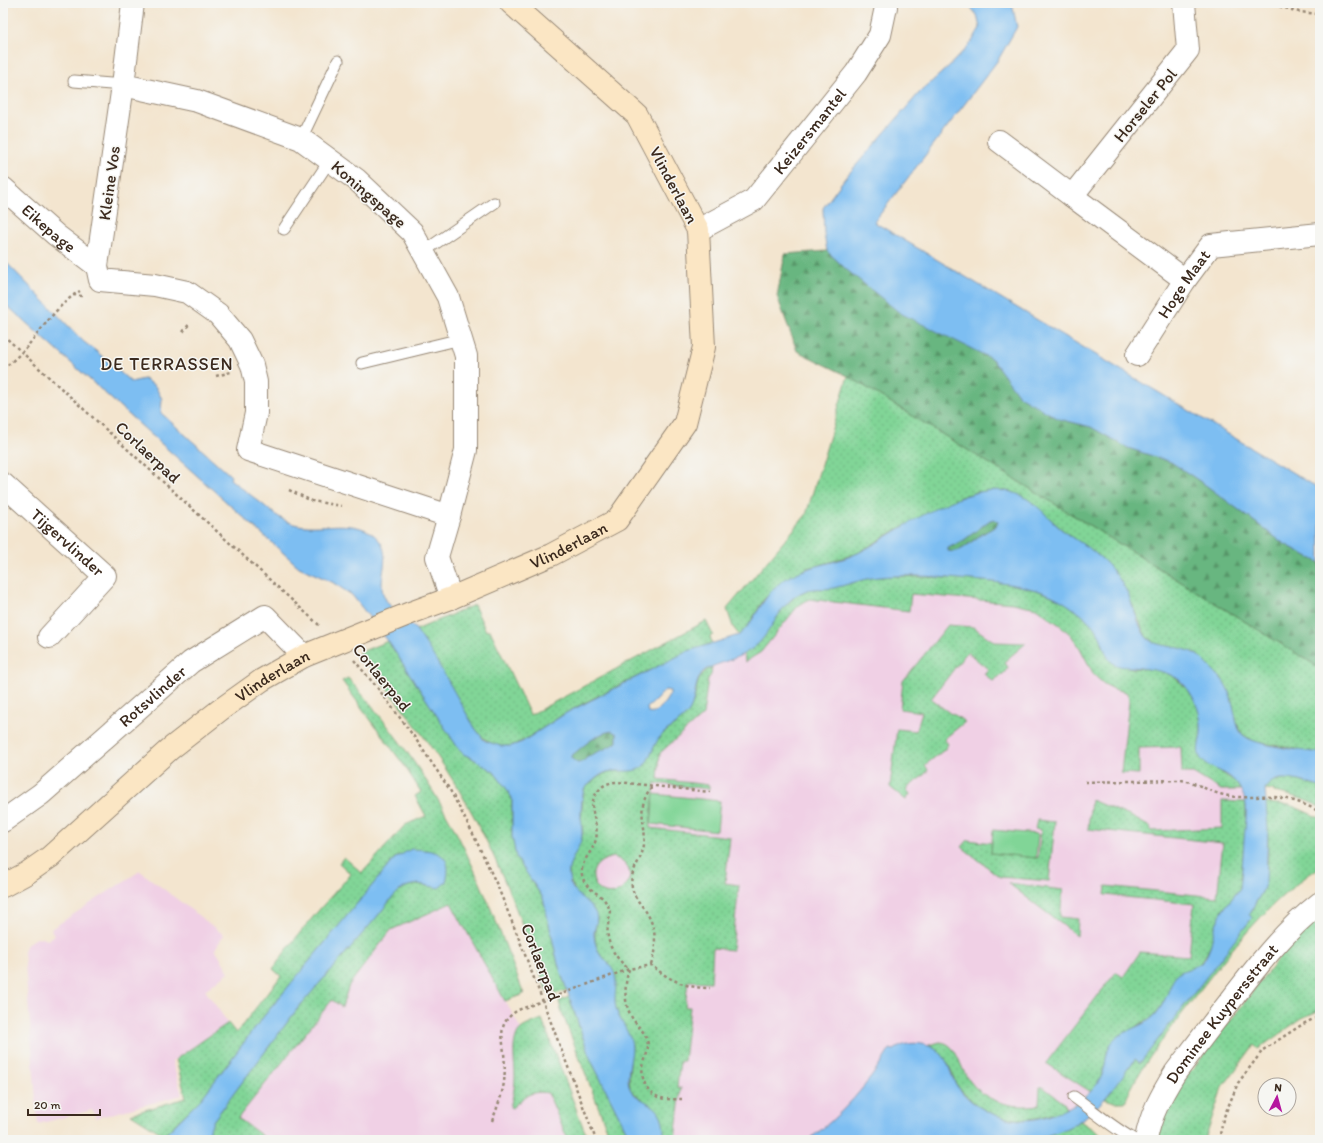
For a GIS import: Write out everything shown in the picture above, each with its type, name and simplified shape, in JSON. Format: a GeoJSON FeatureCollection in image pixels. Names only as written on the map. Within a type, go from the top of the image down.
{"type":"FeatureCollection","features":[{"type":"Feature","properties":{"kind":"street"},"geometry":{"type":"LineString","coordinates":[[123,85],[133,3]]}},
{"type":"Feature","properties":{"kind":"street","name":"Vlinderlaan"},"geometry":{"type":"LineString","coordinates":[[3,886],[27,873],[50,857],[164,754],[220,710],[262,680],[304,656],[363,631],[451,598],[551,555],[617,520],[685,423],[704,347],[698,230],[637,115],[511,3]]}},
{"type":"Feature","properties":{"kind":"street","name":"Keizersmantel"},"geometry":{"type":"LineString","coordinates":[[698,230],[754,200],[856,73],[880,35],[886,3]]}},
{"type":"Feature","properties":{"kind":"street","name":"Horseler Pol"},"geometry":{"type":"LineString","coordinates":[[1072,196],[1188,50],[1184,3]]}},
{"type":"Feature","properties":{"kind":"street","name":"Koningspage"},"geometry":{"type":"LineString","coordinates":[[123,85],[197,101],[301,139],[357,180],[412,232],[448,297],[466,356],[466,450],[449,516],[436,557],[451,598]]}},
{"type":"Feature","properties":{"kind":"street","name":"Kleine Vos"},"geometry":{"type":"LineString","coordinates":[[95,281],[123,85]]}},
{"type":"Feature","properties":{"kind":"street"},"geometry":{"type":"LineString","coordinates":[[1000,141],[1185,280]]}},
{"type":"Feature","properties":{"kind":"street","name":"Eikepage"},"geometry":{"type":"LineString","coordinates":[[3,188],[56,235],[95,281]]}},
{"type":"Feature","properties":{"kind":"street","name":"Hoge Maat"},"geometry":{"type":"LineString","coordinates":[[1137,355],[1185,280],[1211,245],[1320,234]]}},
{"type":"Feature","properties":{"kind":"street"},"geometry":{"type":"LineString","coordinates":[[95,281],[155,285],[187,292],[218,314],[240,340],[252,365],[256,382],[256,414],[248,450],[449,516]]}},
{"type":"Feature","properties":{"kind":"street","name":"Tijgervlinder"},"geometry":{"type":"LineString","coordinates":[[3,484],[105,576],[49,637]]}},
{"type":"Feature","properties":{"kind":"street","name":"Rotsvlinder"},"geometry":{"type":"LineString","coordinates":[[3,821],[41,794],[191,662],[265,616],[304,656]]}},
{"type":"Feature","properties":{"kind":"street","name":"Dominee Kuypersstraat"},"geometry":{"type":"LineString","coordinates":[[1146,1140],[1154,1112],[1163,1092],[1175,1073],[1265,956],[1294,925],[1320,903]]}},
{"type":"Feature","properties":{"kind":"lane"},"geometry":{"type":"LineString","coordinates":[[301,139],[338,61]]}},
{"type":"Feature","properties":{"kind":"lane"},"geometry":{"type":"LineString","coordinates":[[74,81],[123,85]]}},
{"type":"Feature","properties":{"kind":"lane"},"geometry":{"type":"LineString","coordinates":[[284,229],[330,160]]}},
{"type":"Feature","properties":{"kind":"lane"},"geometry":{"type":"LineString","coordinates":[[424,252],[494,202]]}},
{"type":"Feature","properties":{"kind":"lane"},"geometry":{"type":"LineString","coordinates":[[362,363],[461,339]]}},
{"type":"Feature","properties":{"kind":"lane"},"geometry":{"type":"LineString","coordinates":[[1074,1097],[1100,1115],[1120,1132],[1135,1140]]}},
{"type":"Feature","properties":{"kind":"path"},"geometry":{"type":"LineString","coordinates":[[1268,3],[1299,12],[1320,14]]}},
{"type":"Feature","properties":{"kind":"path"},"geometry":{"type":"LineString","coordinates":[[73,295],[95,281]]}},
{"type":"Feature","properties":{"kind":"path"},"geometry":{"type":"LineString","coordinates":[[3,369],[22,352],[61,306]]}},
{"type":"Feature","properties":{"kind":"path"},"geometry":{"type":"LineString","coordinates":[[183,332],[192,320]]}},
{"type":"Feature","properties":{"kind":"path","name":"Corlaerpad"},"geometry":{"type":"LineString","coordinates":[[3,335],[337,642],[360,667],[397,714],[450,790],[497,885],[596,1140]]}},
{"type":"Feature","properties":{"kind":"path"},"geometry":{"type":"LineString","coordinates":[[229,366],[232,377]]}},
{"type":"Feature","properties":{"kind":"path"},"geometry":{"type":"LineString","coordinates":[[216,376],[231,371]]}},
{"type":"Feature","properties":{"kind":"path"},"geometry":{"type":"LineString","coordinates":[[1085,782],[1189,781],[1218,794],[1229,796],[1274,797],[1298,802],[1320,812]]}},
{"type":"Feature","properties":{"kind":"path"},"geometry":{"type":"LineString","coordinates":[[629,969],[617,957],[609,942],[608,924],[610,910],[608,904],[600,895],[588,887],[582,873],[584,860],[593,848],[596,839],[597,832],[592,811],[596,793],[604,785],[614,782],[710,792]]}},
{"type":"Feature","properties":{"kind":"path"},"geometry":{"type":"LineString","coordinates":[[651,965],[656,946],[653,926],[649,917],[637,901],[631,885],[633,869],[638,861],[644,844],[645,835],[642,811],[643,802],[652,786]]}},
{"type":"Feature","properties":{"kind":"path"},"geometry":{"type":"LineString","coordinates":[[492,1121],[502,1095],[505,1067],[501,1038],[502,1030],[510,1015],[518,1010],[629,969],[651,965]]}},
{"type":"Feature","properties":{"kind":"path"},"geometry":{"type":"LineString","coordinates":[[651,965],[663,975],[676,982],[698,988],[710,988]]}},
{"type":"Feature","properties":{"kind":"path"},"geometry":{"type":"LineString","coordinates":[[629,969],[625,992],[627,1003],[634,1022],[644,1033],[647,1039],[647,1054],[642,1068],[643,1080],[646,1088],[662,1099],[682,1099]]}},
{"type":"Feature","properties":{"kind":"path"},"geometry":{"type":"LineString","coordinates":[[1219,1140],[1223,1119],[1238,1084],[1263,1050],[1303,1024],[1320,1016]]}},
{"type":"Feature","properties":{"kind":"shaded area"},"geometry":{"type":"Polygon","coordinates":[[[1038,590],[1239,785],[1246,804],[1217,922],[1131,1030],[1092,1090],[1058,1113],[1020,1119],[890,1049],[871,1078],[853,1100],[834,1119],[808,1140],[664,1140],[663,1127],[568,873],[712,667],[752,649],[797,595],[1038,590]]]}},
{"type":"Feature","properties":{"kind":"shaded area"},"geometry":{"type":"Polygon","coordinates":[[[140,871],[224,935],[215,949],[229,972],[205,990],[228,1023],[172,1061],[182,1095],[96,1118],[92,1110],[38,1124],[24,951],[26,946],[28,943],[37,938],[48,940],[54,935],[51,929],[140,871]]]}},
{"type":"Feature","properties":{"kind":"shaded area"},"geometry":{"type":"Polygon","coordinates":[[[451,903],[521,1029],[568,1140],[210,1140],[376,918],[451,903]]]}},
{"type":"Feature","properties":{"kind":"green space"},"geometry":{"type":"Polygon","coordinates":[[[827,251],[847,270],[941,332],[992,359],[1020,396],[1059,419],[1091,427],[1128,448],[1171,462],[1207,486],[1283,543],[1320,563],[1320,668],[848,376],[797,351],[777,296],[785,254],[827,251]]]}},
{"type":"Feature","properties":{"kind":"green space"},"geometry":{"type":"Polygon","coordinates":[[[848,376],[1320,668],[1320,753],[1256,742],[1243,735],[1237,724],[1230,695],[1222,679],[1195,653],[1157,644],[1146,637],[1127,593],[1116,575],[1100,557],[1065,532],[1032,503],[1020,495],[1005,491],[977,492],[960,497],[891,533],[858,553],[807,568],[764,599],[745,631],[739,635],[733,627],[727,609],[806,515],[848,376]]]}},
{"type":"Feature","properties":{"kind":"green space"},"geometry":{"type":"Polygon","coordinates":[[[995,519],[998,522],[995,527],[980,535],[961,549],[953,552],[948,551],[948,548],[964,540],[990,520],[995,519]]]}},
{"type":"Feature","properties":{"kind":"green space"},"geometry":{"type":"Polygon","coordinates":[[[892,576],[1003,583],[1040,591],[1065,603],[1090,622],[1100,635],[1105,650],[1114,659],[1129,668],[1153,669],[1165,673],[1175,678],[1184,686],[1192,695],[1197,706],[1201,730],[1199,742],[1217,768],[1234,781],[1240,790],[1221,790],[1193,773],[1182,773],[1181,747],[1139,748],[1139,774],[1121,773],[1129,701],[1128,695],[1126,692],[1114,689],[1104,684],[1094,675],[1080,648],[1071,635],[1036,608],[1013,603],[911,594],[909,611],[809,599],[798,606],[761,652],[745,662],[744,654],[757,644],[783,608],[797,595],[809,589],[833,588],[868,578],[892,576]]]}},
{"type":"Feature","properties":{"kind":"green space"},"geometry":{"type":"Polygon","coordinates":[[[474,605],[486,631],[490,630],[530,715],[706,621],[713,635],[710,636],[712,643],[677,657],[586,702],[521,742],[514,745],[498,746],[481,736],[475,728],[416,630],[474,605]]]}},
{"type":"Feature","properties":{"kind":"green space"},"geometry":{"type":"Polygon","coordinates":[[[948,625],[973,627],[995,642],[1026,643],[1004,662],[1008,667],[1004,673],[993,681],[984,674],[988,669],[967,652],[931,699],[951,714],[952,713],[965,722],[944,739],[948,744],[944,750],[925,765],[928,770],[906,789],[910,794],[906,800],[890,787],[897,729],[916,731],[922,712],[900,709],[903,681],[948,625]]]}},
{"type":"Feature","properties":{"kind":"green space"},"geometry":{"type":"Polygon","coordinates":[[[388,641],[458,748],[463,754],[494,772],[512,798],[512,836],[534,885],[543,898],[558,964],[567,990],[556,994],[554,989],[547,992],[511,896],[495,858],[473,815],[444,766],[428,743],[394,697],[358,653],[388,641]]]}},
{"type":"Feature","properties":{"kind":"green space"},"geometry":{"type":"Polygon","coordinates":[[[712,667],[711,675],[708,679],[703,715],[660,753],[658,779],[709,785],[709,789],[655,783],[650,828],[730,837],[725,883],[739,885],[732,950],[713,948],[711,982],[688,981],[685,1007],[690,1007],[684,1061],[680,1061],[677,1087],[681,1088],[675,1140],[664,1140],[663,1127],[642,1099],[630,1089],[629,1075],[632,1045],[615,1007],[615,999],[604,958],[600,954],[596,945],[595,930],[597,919],[590,906],[577,895],[569,878],[569,867],[583,833],[581,818],[584,789],[607,772],[627,770],[645,765],[654,745],[659,738],[689,711],[698,681],[705,671],[712,667]],[[614,857],[601,862],[595,868],[593,872],[594,882],[600,891],[608,894],[617,892],[624,888],[629,881],[630,872],[625,864],[614,857]]]}},
{"type":"Feature","properties":{"kind":"green space"},"geometry":{"type":"Polygon","coordinates":[[[348,678],[397,738],[440,803],[464,848],[496,920],[524,994],[505,1001],[451,903],[391,930],[349,985],[342,1007],[332,1000],[238,1118],[268,1140],[210,1140],[210,1129],[213,1121],[298,1008],[392,898],[400,890],[408,886],[419,884],[431,887],[400,855],[394,859],[264,1016],[201,1099],[164,1135],[131,1114],[186,1098],[176,1059],[228,1023],[236,1033],[281,976],[273,969],[282,956],[310,920],[351,874],[339,863],[344,857],[362,873],[405,825],[426,816],[415,796],[421,792],[406,768],[342,681],[348,678]]]}},
{"type":"Feature","properties":{"kind":"green space"},"geometry":{"type":"Polygon","coordinates":[[[613,731],[617,734],[617,742],[614,744],[591,755],[579,764],[571,758],[571,756],[596,737],[613,731]]]}},
{"type":"Feature","properties":{"kind":"green space"},"geometry":{"type":"Polygon","coordinates":[[[1288,778],[1320,787],[1320,807],[1286,794],[1274,792],[1274,790],[1265,789],[1273,781],[1288,778]]]}},
{"type":"Feature","properties":{"kind":"green space"},"geometry":{"type":"Polygon","coordinates":[[[654,794],[720,801],[717,831],[651,824],[654,794]]]}},
{"type":"Feature","properties":{"kind":"green space"},"geometry":{"type":"Polygon","coordinates":[[[1091,800],[1132,817],[1150,827],[1151,831],[1222,828],[1222,801],[1245,802],[1246,824],[1240,888],[1223,910],[1217,922],[1212,942],[1207,953],[1201,962],[1195,967],[1180,972],[1162,1005],[1154,1016],[1122,1035],[1107,1052],[1106,1062],[1100,1081],[1091,1092],[1046,1063],[1116,972],[1123,977],[1140,952],[1189,956],[1194,904],[1105,895],[1106,886],[1217,897],[1223,843],[1088,829],[1091,800]]]}},
{"type":"Feature","properties":{"kind":"green space"},"geometry":{"type":"Polygon","coordinates":[[[1265,803],[1290,805],[1320,818],[1320,867],[1280,898],[1244,935],[1150,1057],[1136,1078],[1125,1102],[1115,1102],[1105,1099],[1135,1059],[1140,1062],[1205,979],[1235,937],[1262,892],[1268,860],[1268,836],[1265,803]]]}},
{"type":"Feature","properties":{"kind":"green space"},"geometry":{"type":"Polygon","coordinates":[[[1037,820],[1055,822],[1049,881],[1000,877],[962,847],[968,840],[992,843],[991,853],[1038,858],[1041,830],[1035,829],[1037,820]]]}},
{"type":"Feature","properties":{"kind":"green space"},"geometry":{"type":"Polygon","coordinates":[[[993,830],[1038,834],[1036,858],[991,853],[993,830]]]}},
{"type":"Feature","properties":{"kind":"green space"},"geometry":{"type":"Polygon","coordinates":[[[1008,883],[1063,890],[1060,917],[1078,919],[1077,936],[1008,883]]]}},
{"type":"Feature","properties":{"kind":"green space"},"geometry":{"type":"Polygon","coordinates":[[[1320,916],[1320,1010],[1302,1018],[1258,1049],[1254,1045],[1222,1088],[1205,1139],[1158,1140],[1167,1111],[1182,1083],[1281,955],[1320,916]]]}},
{"type":"Feature","properties":{"kind":"green space"},"geometry":{"type":"Polygon","coordinates":[[[569,997],[590,1058],[631,1140],[611,1140],[561,1010],[559,1001],[569,997]]]}},
{"type":"Feature","properties":{"kind":"green space"},"geometry":{"type":"Polygon","coordinates":[[[542,1019],[588,1140],[568,1140],[548,1093],[542,1092],[528,1095],[512,1108],[510,1107],[515,1084],[514,1048],[516,1037],[522,1028],[542,1019]]]}},
{"type":"Feature","properties":{"kind":"green space"},"geometry":{"type":"Polygon","coordinates":[[[940,1042],[946,1043],[954,1050],[967,1077],[974,1086],[990,1098],[999,1102],[1019,1106],[1039,1105],[1040,1087],[1043,1087],[1064,1103],[1067,1108],[1043,1117],[1030,1119],[1018,1119],[993,1114],[971,1100],[956,1084],[947,1063],[929,1045],[940,1042]]]}},
{"type":"Feature","properties":{"kind":"green space"},"geometry":{"type":"Polygon","coordinates":[[[1080,1121],[1100,1134],[1095,1140],[1029,1140],[1065,1129],[1080,1121]]]}},
{"type":"Feature","properties":{"kind":"water"},"geometry":{"type":"Polygon","coordinates":[[[967,3],[1012,3],[1017,27],[998,60],[874,222],[1320,489],[1320,563],[1283,543],[1207,486],[1171,462],[1128,448],[1091,427],[1059,419],[1019,396],[992,359],[900,313],[847,270],[827,251],[824,234],[823,208],[845,178],[920,92],[948,67],[971,43],[980,28],[977,15],[967,3]]]}},
{"type":"Feature","properties":{"kind":"water"},"geometry":{"type":"Polygon","coordinates":[[[3,259],[84,342],[131,382],[144,379],[155,386],[162,399],[161,413],[231,476],[230,479],[285,521],[303,526],[345,525],[365,530],[374,535],[384,549],[385,557],[382,589],[384,596],[390,606],[417,631],[440,667],[475,728],[484,740],[488,742],[501,746],[511,746],[522,742],[566,713],[688,651],[739,635],[750,624],[763,602],[774,588],[790,576],[858,553],[937,508],[959,498],[980,492],[1001,490],[1026,498],[1042,510],[1061,529],[1092,550],[1105,562],[1116,574],[1125,589],[1139,625],[1148,639],[1157,644],[1188,650],[1194,653],[1219,676],[1228,689],[1238,725],[1243,735],[1249,739],[1268,745],[1320,753],[1320,787],[1291,779],[1283,779],[1270,783],[1265,789],[1268,829],[1266,882],[1249,914],[1252,918],[1140,1063],[1135,1059],[1096,1108],[1077,1123],[1065,1129],[1029,1140],[808,1140],[832,1121],[854,1099],[873,1075],[890,1049],[894,1050],[906,1044],[913,1043],[926,1045],[938,1051],[943,1056],[949,1067],[957,1086],[965,1095],[983,1109],[1005,1118],[1028,1120],[1049,1116],[1068,1108],[1086,1096],[1099,1081],[1103,1072],[1110,1044],[1122,1034],[1150,1020],[1164,1002],[1175,976],[1199,964],[1206,957],[1219,917],[1240,888],[1246,822],[1246,805],[1244,797],[1236,782],[1226,774],[1212,768],[1201,759],[1198,749],[1201,731],[1200,717],[1196,703],[1183,684],[1173,676],[1162,672],[1144,668],[1122,666],[1113,663],[1108,657],[1100,637],[1093,625],[1079,612],[1054,597],[1040,591],[998,583],[915,576],[872,578],[834,588],[809,590],[797,595],[784,607],[758,644],[746,653],[709,668],[702,673],[699,677],[690,710],[684,718],[668,729],[658,739],[644,766],[633,771],[615,771],[604,773],[584,789],[581,809],[582,836],[569,867],[570,883],[572,888],[592,907],[595,912],[597,917],[594,939],[599,952],[614,971],[616,983],[616,1008],[628,1032],[632,1047],[628,1076],[629,1086],[635,1095],[658,1111],[663,1125],[664,1140],[631,1140],[590,1058],[558,964],[543,898],[516,857],[512,836],[512,798],[506,788],[494,772],[463,754],[458,748],[388,641],[352,595],[332,582],[299,567],[3,302],[3,259]],[[995,519],[990,520],[964,540],[948,548],[948,551],[953,552],[964,548],[980,535],[997,525],[998,522],[995,519]],[[665,690],[647,708],[648,712],[655,711],[661,707],[670,694],[670,691],[665,690]],[[612,731],[606,732],[590,740],[571,756],[571,758],[577,763],[583,761],[591,755],[617,742],[617,734],[612,731]]]}},
{"type":"Feature","properties":{"kind":"water"},"geometry":{"type":"Polygon","coordinates":[[[411,849],[428,850],[441,855],[445,859],[447,865],[448,872],[446,882],[439,888],[419,884],[408,886],[400,890],[392,898],[298,1008],[213,1121],[210,1129],[210,1140],[160,1140],[201,1099],[264,1016],[394,859],[411,849]]]}},
{"type":"Feature","properties":{"kind":"district","name":"DE TERRASSEN"},"geometry":{"type":"Point","coordinates":[167,364]}}]}
